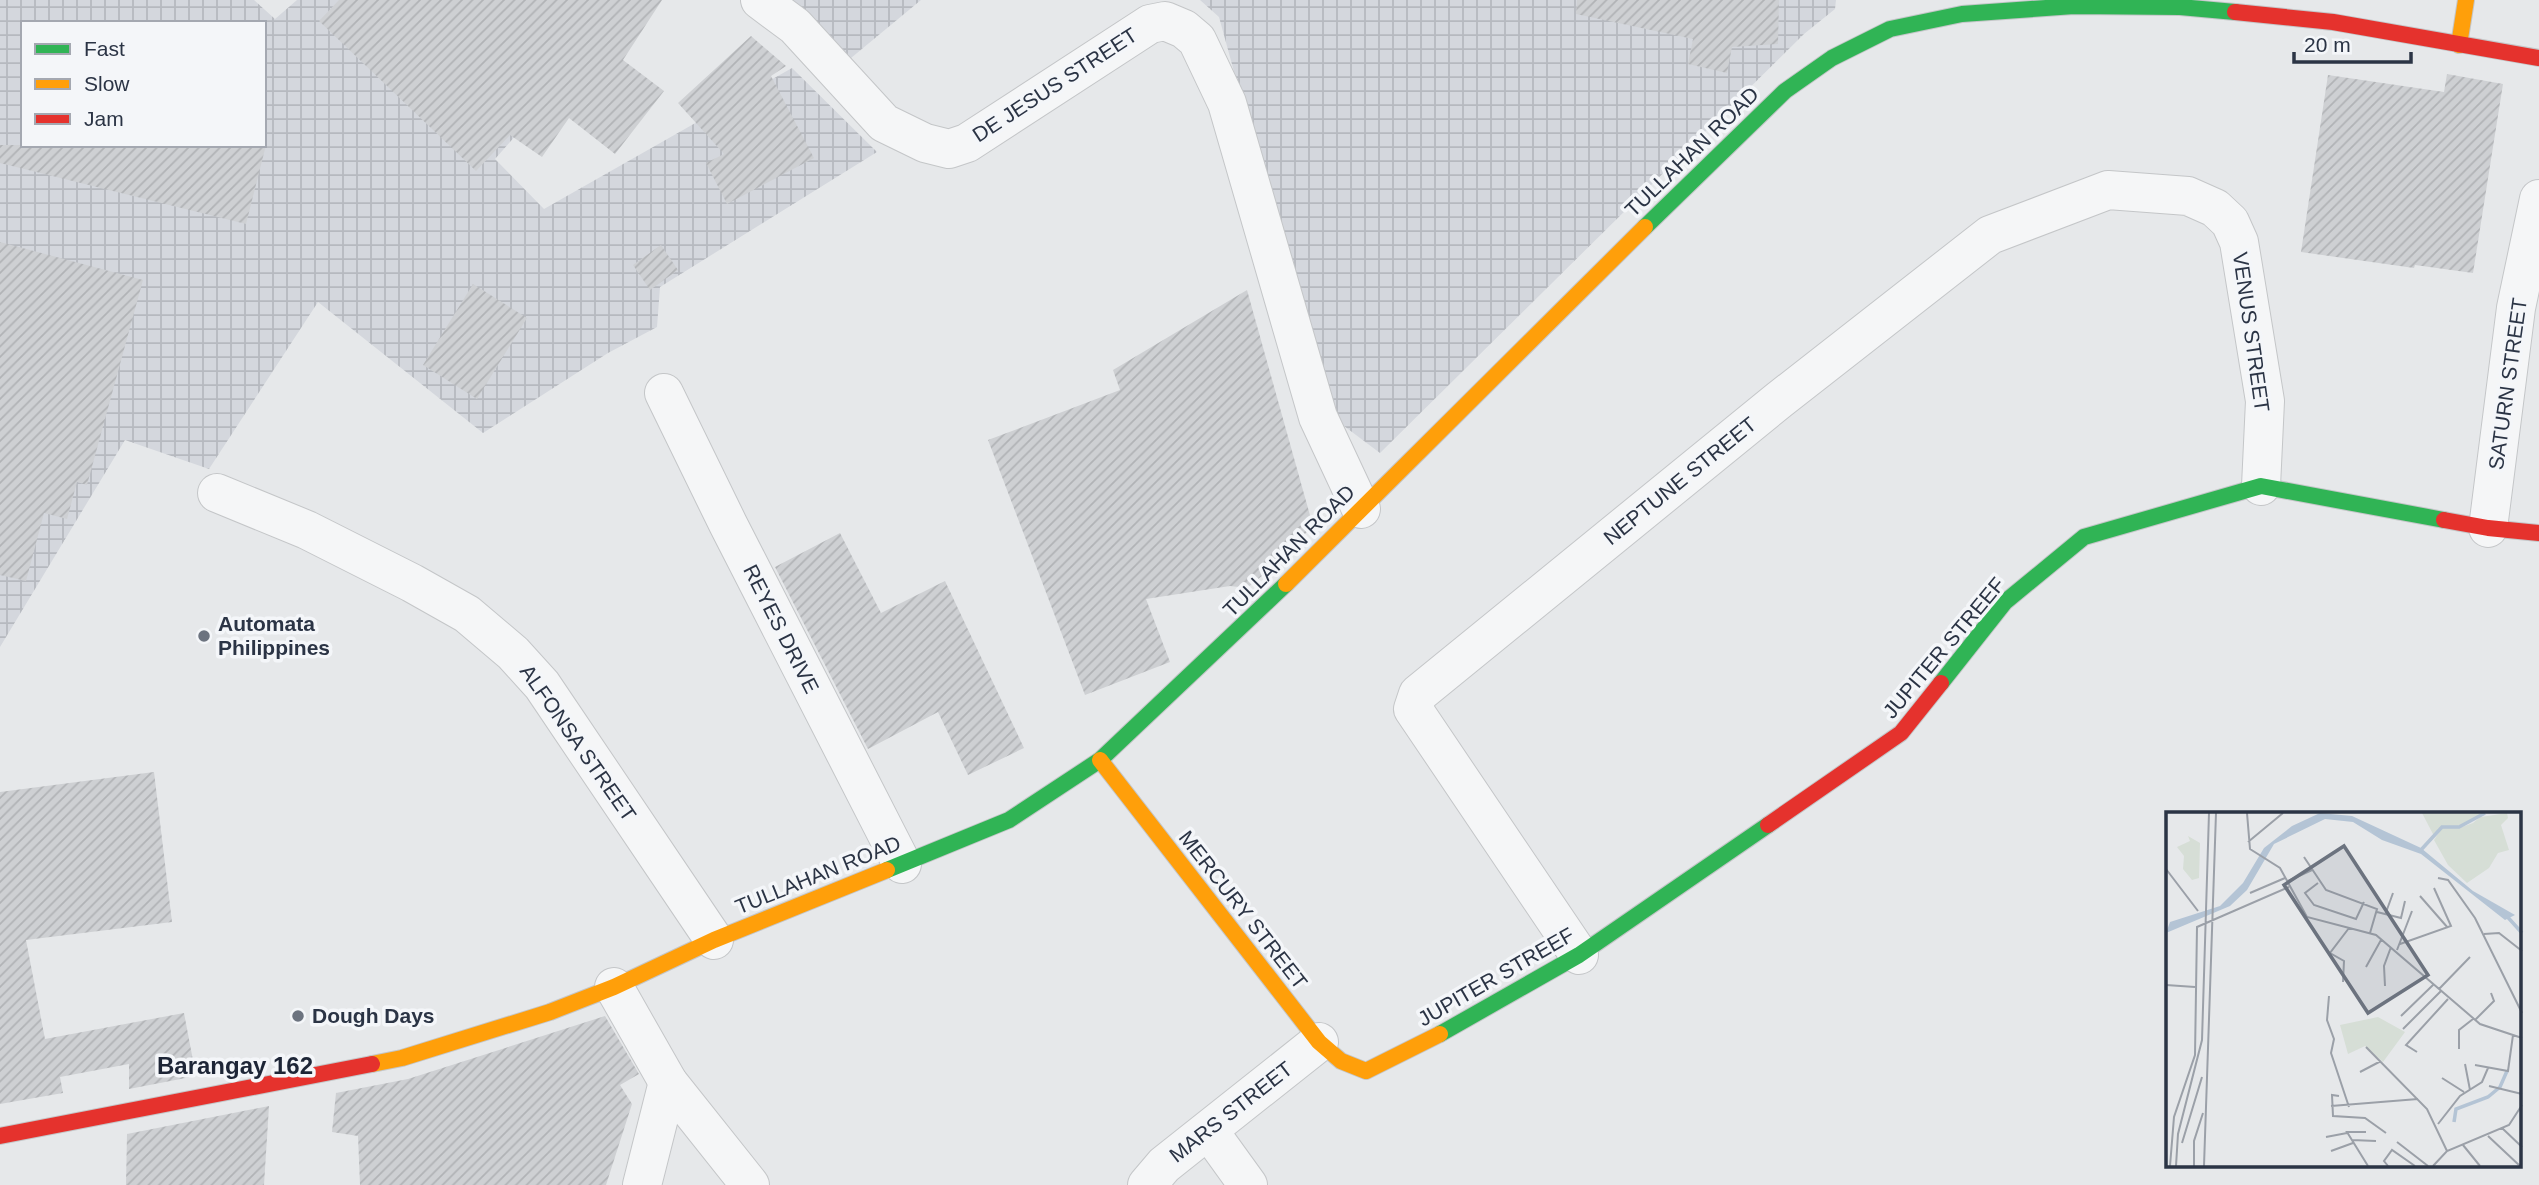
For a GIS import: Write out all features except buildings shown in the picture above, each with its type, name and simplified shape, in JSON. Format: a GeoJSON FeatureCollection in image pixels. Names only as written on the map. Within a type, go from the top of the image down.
{"type":"FeatureCollection","features":[{"type":"Feature","properties":{"kind":"main road"},"geometry":{"type":"LineString","coordinates":[[2459,45],[2466,0]]}},
{"type":"Feature","properties":{"kind":"main road","name":"TULLAHAN ROAD"},"geometry":{"type":"LineString","coordinates":[[0,1136],[402,1058],[550,1012],[614,987],[714,940],[1009,820],[1100,760],[1254,616],[1723,149],[1785,91],[1832,58],[1890,29],[1963,7],[2180,7],[2333,22],[2539,58]]}},
{"type":"Feature","properties":{"kind":"main road","name":"JUPITER STREEF"},"geometry":{"type":"LineString","coordinates":[[1366,1071],[1420,1045],[1580,955],[1901,733],[2005,602],[2084,537],[2261,486],[2488,528],[2539,533]]}},
{"type":"Feature","properties":{"kind":"main road","name":"MERCURY STREET"},"geometry":{"type":"LineString","coordinates":[[1100,760],[1319,1042],[1341,1061],[1366,1071]]}},
{"type":"Feature","properties":{"kind":"street","name":"DE JESUS STREET"},"geometry":{"type":"LineString","coordinates":[[760,0],[794,26],[884,123],[925,143],[948,149],[967,143],[1150,24],[1165,21],[1184,29],[1197,40],[1227,103],[1318,417],[1361,509]]}},
{"type":"Feature","properties":{"kind":"street","name":"NEPTUNE STREET"},"geometry":{"type":"LineString","coordinates":[[1580,955],[1413,709],[1418,694],[1779,400],[1990,235],[2108,190],[2188,196],[2215,208],[2230,222]]}},
{"type":"Feature","properties":{"kind":"street","name":"SATURN STREET"},"geometry":{"type":"LineString","coordinates":[[2488,528],[2516,308],[2539,199]]}},
{"type":"Feature","properties":{"kind":"street","name":"VENUS STREET"},"geometry":{"type":"LineString","coordinates":[[2230,222],[2239,242],[2265,401],[2261,486]]}},
{"type":"Feature","properties":{"kind":"street","name":"REYES DRIVE"},"geometry":{"type":"LineString","coordinates":[[664,393],[902,864]]}},
{"type":"Feature","properties":{"kind":"street","name":"ALFONSA STREET"},"geometry":{"type":"LineString","coordinates":[[217,493],[307,530],[412,583],[467,614],[513,653],[542,685],[714,940]]}},
{"type":"Feature","properties":{"kind":"street"},"geometry":{"type":"LineString","coordinates":[[614,987],[668,1082],[750,1185]]}},
{"type":"Feature","properties":{"kind":"street","name":"MARS STREET"},"geometry":{"type":"LineString","coordinates":[[1147,1185],[1164,1166],[1319,1042]]}},
{"type":"Feature","properties":{"kind":"street"},"geometry":{"type":"LineString","coordinates":[[642,1185],[668,1082]]}},
{"type":"Feature","properties":{"kind":"street"},"geometry":{"type":"LineString","coordinates":[[1209,1130],[1248,1185]]}},
{"type":"Feature","properties":{"kind":"shaded area"},"geometry":{"type":"Polygon","coordinates":[[[0,0],[254,0],[275,19],[297,0],[438,0],[542,106],[495,159],[544,209],[792,68],[877,152],[660,287],[657,327],[608,353],[483,433],[318,302],[209,469],[125,440],[0,647],[0,0]]]}},
{"type":"Feature","properties":{"kind":"shaded area"},"geometry":{"type":"Polygon","coordinates":[[[783,0],[921,0],[851,58],[783,0]]]}},
{"type":"Feature","properties":{"kind":"shaded area"},"geometry":{"type":"Polygon","coordinates":[[[1200,0],[1836,0],[1835,9],[1804,34],[1380,453],[1328,414],[1219,17],[1200,0]]]}},
{"type":"Feature","properties":{"kind":"traffic: fast"},"geometry":{"type":"LineString","coordinates":[[1645,227],[1785,91],[1832,58],[1890,29],[1962,14],[2074,6],[2180,7],[2235,12]]}},
{"type":"Feature","properties":{"kind":"traffic: fast"},"geometry":{"type":"LineString","coordinates":[[1941,683],[2005,602],[2084,537],[2261,486],[2444,520]]}},
{"type":"Feature","properties":{"kind":"traffic: fast"},"geometry":{"type":"LineString","coordinates":[[887,870],[1009,820],[1100,760],[1286,584]]}},
{"type":"Feature","properties":{"kind":"traffic: fast"},"geometry":{"type":"LineString","coordinates":[[1440,1034],[1579,955],[1768,825]]}},
{"type":"Feature","properties":{"kind":"traffic: slow"},"geometry":{"type":"LineString","coordinates":[[2459,45],[2466,0]]}},
{"type":"Feature","properties":{"kind":"traffic: slow"},"geometry":{"type":"LineString","coordinates":[[1286,584],[1645,227]]}},
{"type":"Feature","properties":{"kind":"traffic: slow"},"geometry":{"type":"LineString","coordinates":[[1100,760],[1319,1042],[1341,1061],[1366,1071],[1440,1034]]}},
{"type":"Feature","properties":{"kind":"traffic: slow"},"geometry":{"type":"LineString","coordinates":[[372,1064],[402,1058],[550,1012],[614,987],[714,940],[887,870]]}},
{"type":"Feature","properties":{"kind":"traffic: jam"},"geometry":{"type":"LineString","coordinates":[[2235,12],[2333,22],[2539,58]]}},
{"type":"Feature","properties":{"kind":"traffic: jam"},"geometry":{"type":"LineString","coordinates":[[2444,520],[2539,533]]}},
{"type":"Feature","properties":{"kind":"traffic: jam"},"geometry":{"type":"LineString","coordinates":[[1768,825],[1901,733],[1941,683]]}},
{"type":"Feature","properties":{"kind":"traffic: jam"},"geometry":{"type":"LineString","coordinates":[[0,1136],[372,1064]]}},
{"type":"Feature","properties":{"kind":"place","name":"Automata Philippines"},"geometry":{"type":"Point","coordinates":[204,636]}},
{"type":"Feature","properties":{"kind":"place","name":"Dough Days"},"geometry":{"type":"Point","coordinates":[298,1016]}},
{"type":"Feature","properties":{"kind":"district","name":"Barangay 162"},"geometry":{"type":"Point","coordinates":[235,1066]}}]}
